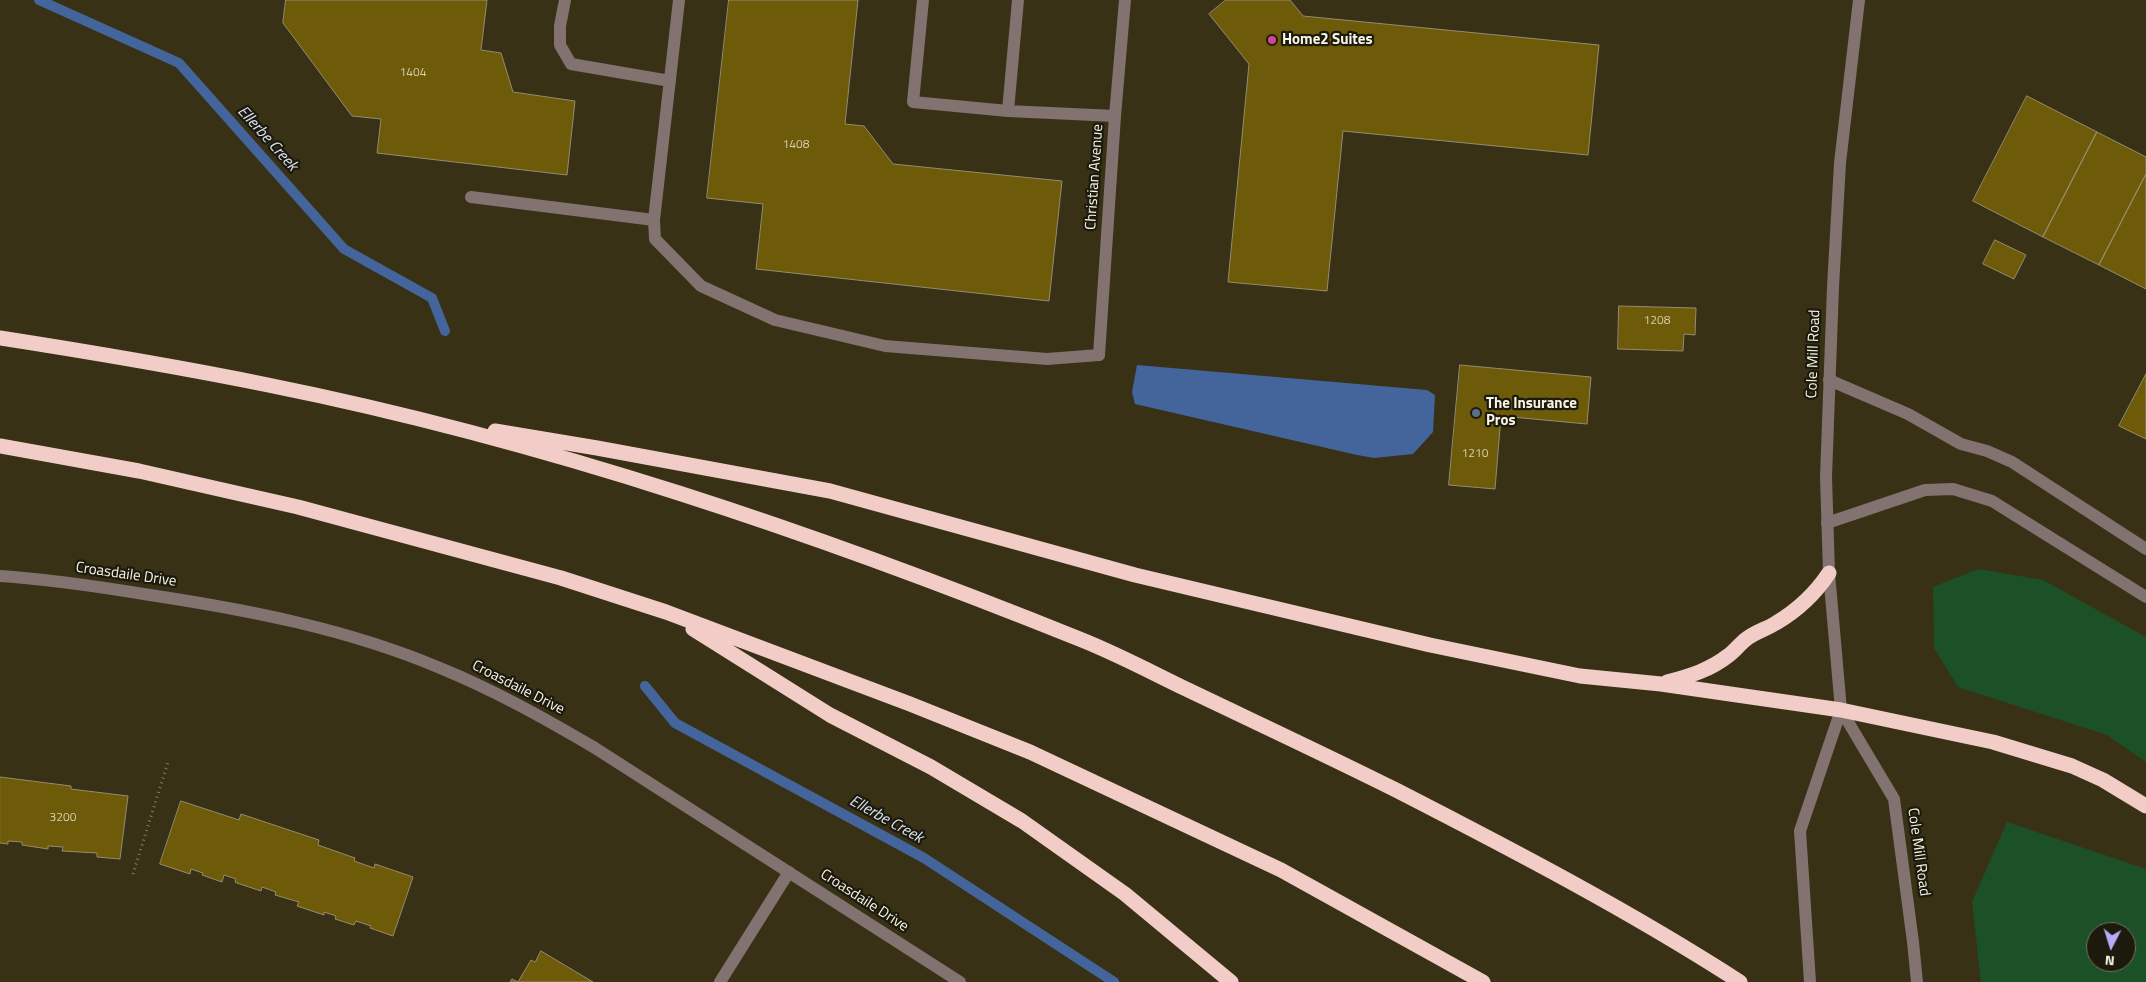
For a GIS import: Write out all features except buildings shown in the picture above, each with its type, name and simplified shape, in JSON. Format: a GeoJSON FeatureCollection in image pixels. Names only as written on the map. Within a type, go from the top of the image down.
{"type":"FeatureCollection","features":[{"type":"Feature","properties":{"kind":"highway"},"geometry":{"type":"LineString","coordinates":[[0,338],[270,385],[414,419],[625,477],[777,526],[1087,642],[1346,765],[1484,835],[1682,944],[1740,982]]}},
{"type":"Feature","properties":{"kind":"highway"},"geometry":{"type":"LineString","coordinates":[[414,419],[598,448],[830,491],[1135,575],[1430,646],[1580,676],[1661,684],[1841,710],[1993,742],[2072,766],[2103,780],[2146,806]]}},
{"type":"Feature","properties":{"kind":"highway"},"geometry":{"type":"LineString","coordinates":[[0,446],[140,472],[298,507],[561,578],[666,612],[901,700],[1030,752],[1281,870],[1483,982]]}},
{"type":"Feature","properties":{"kind":"highway"},"geometry":{"type":"LineString","coordinates":[[1661,684],[1694,675],[1714,666],[1747,638],[1778,622],[1802,605],[1816,592],[1829,573]]}},
{"type":"Feature","properties":{"kind":"highway"},"geometry":{"type":"LineString","coordinates":[[666,612],[830,715],[931,767],[1022,821],[1125,894],[1231,982]]}},
{"type":"Feature","properties":{"kind":"street"},"geometry":{"type":"LineString","coordinates":[[565,0],[560,26],[560,45],[571,64],[670,81]]}},
{"type":"Feature","properties":{"kind":"street"},"geometry":{"type":"LineString","coordinates":[[471,197],[654,220],[680,0]]}},
{"type":"Feature","properties":{"kind":"street"},"geometry":{"type":"LineString","coordinates":[[923,0],[913,102],[1008,111],[1115,116]]}},
{"type":"Feature","properties":{"kind":"street"},"geometry":{"type":"LineString","coordinates":[[1008,111],[1018,0]]}},
{"type":"Feature","properties":{"kind":"street","name":"Christian Avenue"},"geometry":{"type":"LineString","coordinates":[[654,220],[655,239],[702,286],[775,320],[885,346],[1047,359],[1099,355],[1115,116],[1125,0]]}},
{"type":"Feature","properties":{"kind":"street","name":"Cole Mill Road"},"geometry":{"type":"LineString","coordinates":[[1810,982],[1800,831],[1841,710],[1829,573],[1826,477],[1840,163],[1859,0]]}},
{"type":"Feature","properties":{"kind":"street"},"geometry":{"type":"LineString","coordinates":[[1829,380],[1908,414],[1961,444],[1987,451],[2012,462],[2146,549]]}},
{"type":"Feature","properties":{"kind":"street"},"geometry":{"type":"LineString","coordinates":[[1827,523],[1925,490],[1953,489],[1992,501],[2146,597]]}},
{"type":"Feature","properties":{"kind":"street","name":"Croasdaile Drive"},"geometry":{"type":"LineString","coordinates":[[0,576],[206,603],[279,618],[385,647],[439,667],[487,688],[535,713],[669,794],[960,982]]}},
{"type":"Feature","properties":{"kind":"street","name":"Cole Mill Road"},"geometry":{"type":"LineString","coordinates":[[1841,710],[1894,799],[1914,942],[1917,982]]}},
{"type":"Feature","properties":{"kind":"street"},"geometry":{"type":"LineString","coordinates":[[720,982],[789,872]]}},
{"type":"Feature","properties":{"kind":"path"},"geometry":{"type":"LineString","coordinates":[[133,874],[168,762]]}},
{"type":"Feature","properties":{"kind":"green space"},"geometry":{"type":"Polygon","coordinates":[[[1978,569],[2043,580],[2146,637],[2146,762],[2107,735],[1958,687],[1934,648],[1933,587],[1978,569]]]}},
{"type":"Feature","properties":{"kind":"green space"},"geometry":{"type":"Polygon","coordinates":[[[2007,822],[2146,869],[2146,982],[1981,982],[1972,902],[2007,822]]]}},
{"type":"Feature","properties":{"kind":"water"},"geometry":{"type":"Polygon","coordinates":[[[1137,365],[1427,390],[1435,395],[1433,432],[1413,454],[1374,458],[1357,455],[1135,404],[1132,392],[1137,365]]]}},
{"type":"Feature","properties":{"kind":"waterway","name":"Ellerbe Creek"},"geometry":{"type":"LineString","coordinates":[[39,0],[179,63],[344,249],[432,298],[445,331]]}},
{"type":"Feature","properties":{"kind":"waterway","name":"Ellerbe Creek"},"geometry":{"type":"LineString","coordinates":[[645,686],[675,723],[924,858],[1114,982]]}},
{"type":"Feature","properties":{"kind":"place","name":"Home2 Suites"},"geometry":{"type":"Point","coordinates":[1272,40]}},
{"type":"Feature","properties":{"kind":"place","name":"The Insurance Pros"},"geometry":{"type":"Point","coordinates":[1476,413]}}]}
